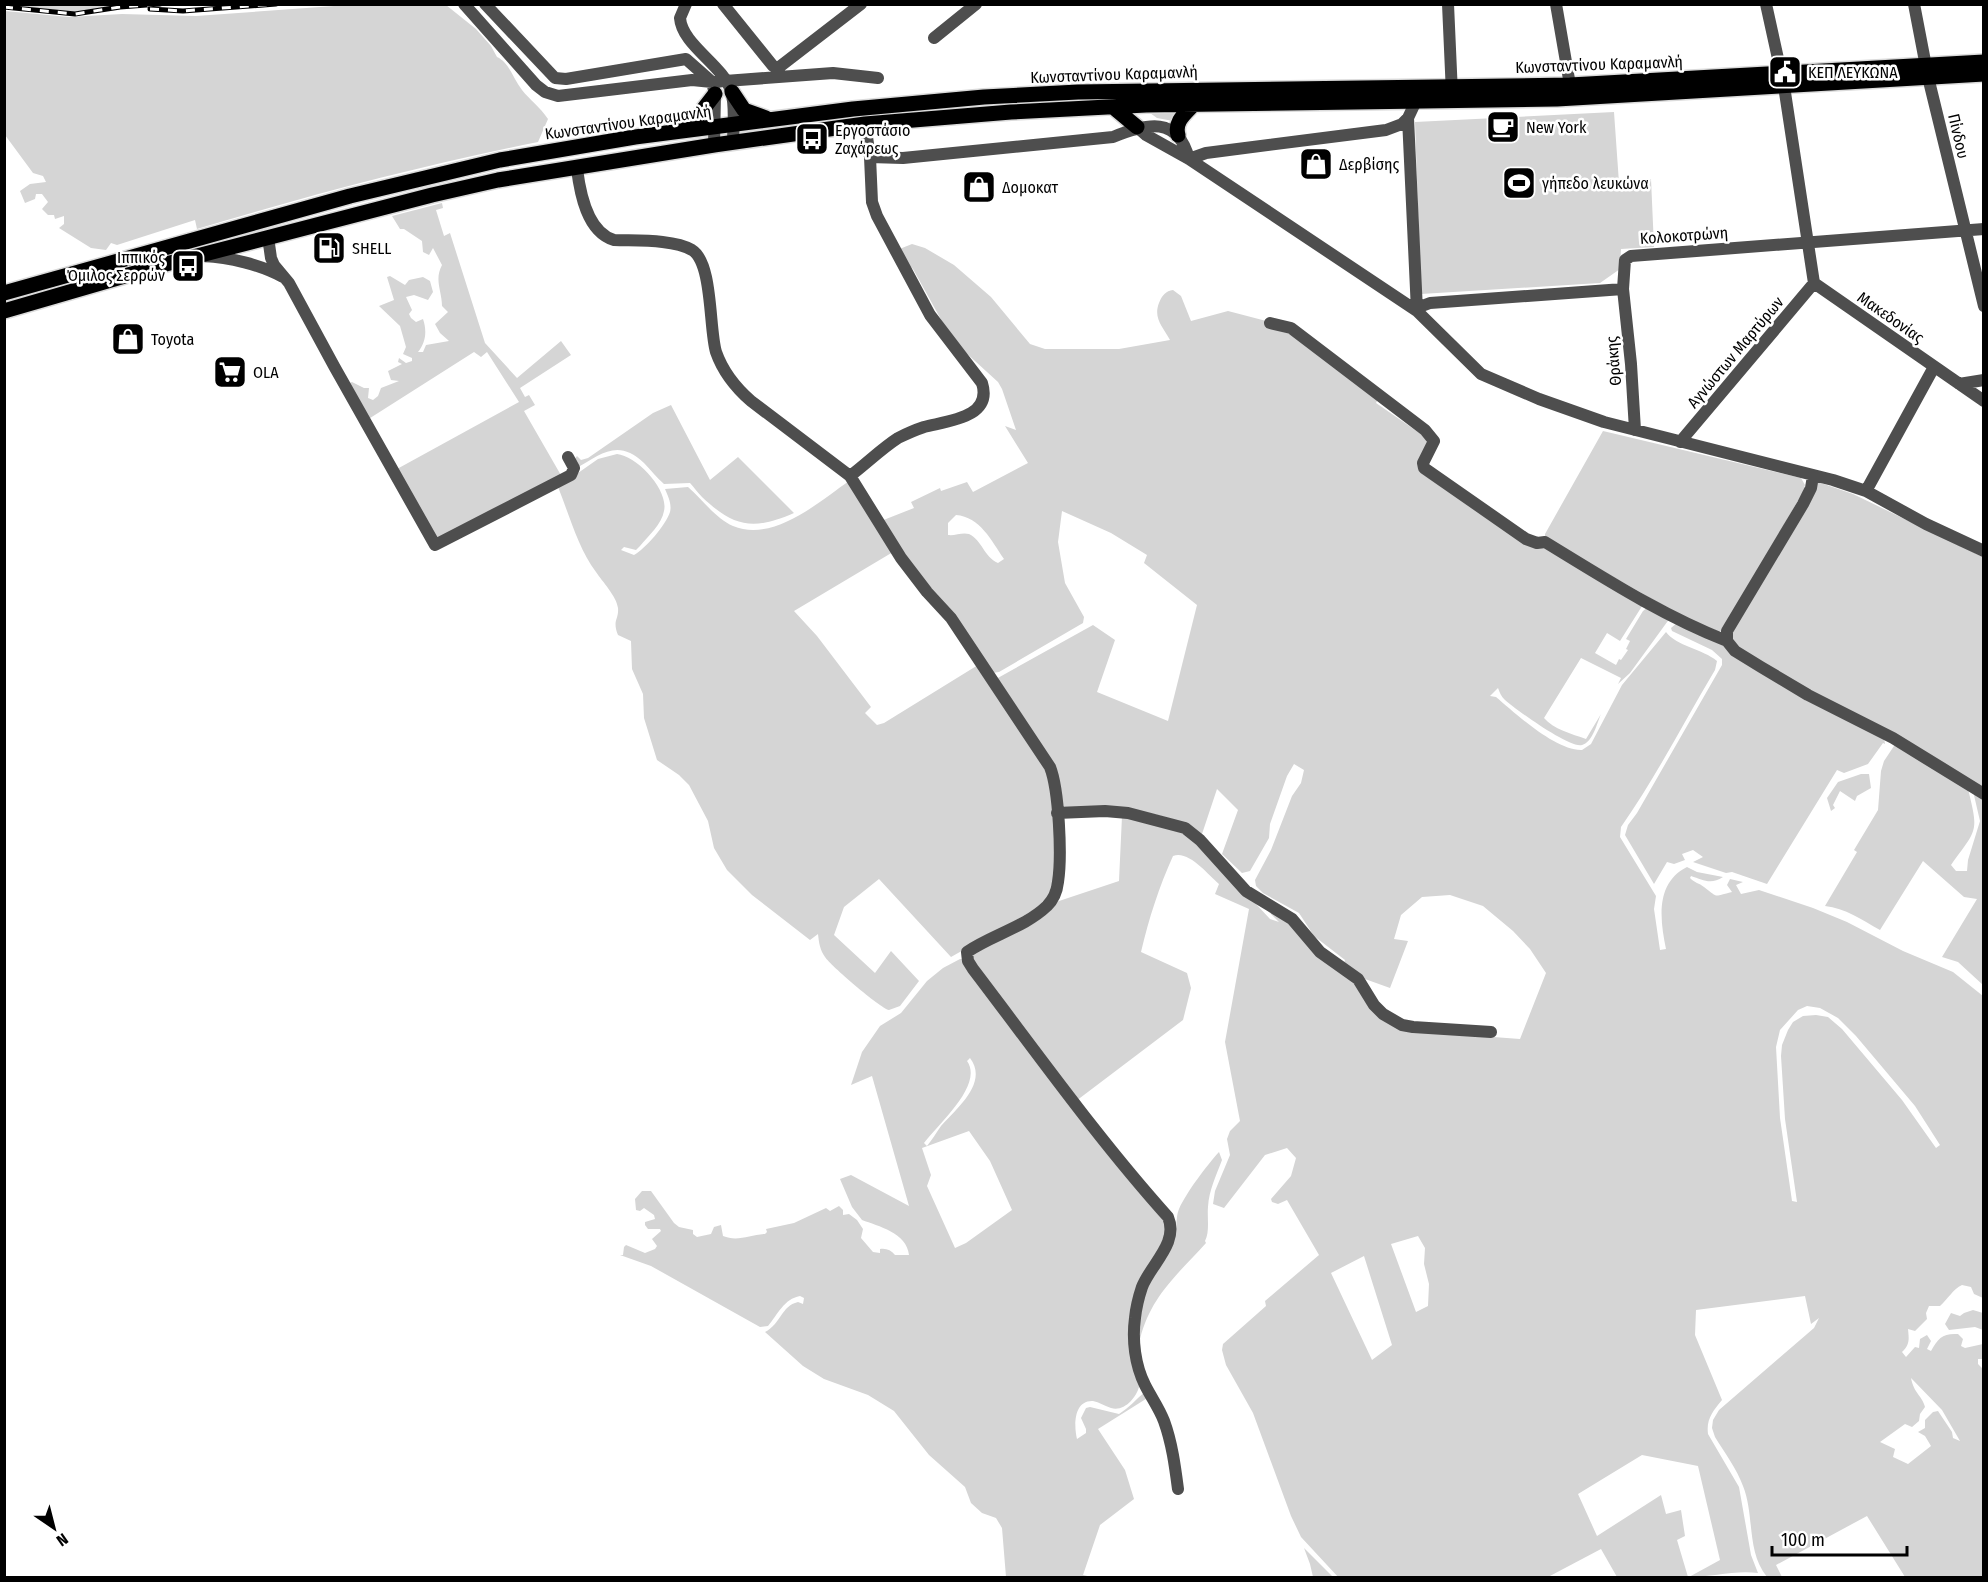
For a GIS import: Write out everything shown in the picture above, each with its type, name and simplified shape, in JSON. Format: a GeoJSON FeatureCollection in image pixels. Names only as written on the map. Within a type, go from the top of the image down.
{"type":"FeatureCollection","features":[{"type":"Feature","properties":{"kind":"main road","name":"Κωνσταντίνου Καραμανλή"},"geometry":{"type":"LineString","coordinates":[[4,292],[256,221],[491,162],[592,143],[769,119],[929,101],[1136,90],[1452,94],[1557,99],[1783,80],[1927,71],[1983,62]]}},
{"type":"Feature","properties":{"kind":"main road","name":"Κωνσταντίνου Καραμανλή"},"geometry":{"type":"LineString","coordinates":[[1927,71],[1983,74]]}},
{"type":"Feature","properties":{"kind":"main road","name":"Κωνσταντίνου Καραμανλή"},"geometry":{"type":"LineString","coordinates":[[4,311],[268,237],[498,180],[714,145],[865,124],[934,117],[1113,107],[1416,101],[1452,94],[1570,85],[1783,80]]}},
{"type":"Feature","properties":{"kind":"main road"},"geometry":{"type":"LineString","coordinates":[[729,86],[744,110],[769,119]]}},
{"type":"Feature","properties":{"kind":"main road"},"geometry":{"type":"LineString","coordinates":[[679,131],[698,116],[713,88]]}},
{"type":"Feature","properties":{"kind":"main road"},"geometry":{"type":"LineString","coordinates":[[1178,135],[1179,121],[1194,104]]}},
{"type":"Feature","properties":{"kind":"main road"},"geometry":{"type":"LineString","coordinates":[[1113,107],[1137,127]]}},
{"type":"Feature","properties":{"kind":"street"},"geometry":{"type":"LineString","coordinates":[[464,4],[536,86],[550,95],[567,96],[692,80],[713,88],[833,73],[878,78]]}},
{"type":"Feature","properties":{"kind":"street"},"geometry":{"type":"LineString","coordinates":[[485,4],[555,78],[566,79],[686,60],[713,88],[714,145]]}},
{"type":"Feature","properties":{"kind":"street"},"geometry":{"type":"LineString","coordinates":[[686,4],[680,18],[686,33],[729,86],[733,143]]}},
{"type":"Feature","properties":{"kind":"street"},"geometry":{"type":"LineString","coordinates":[[723,4],[773,66],[778,68],[861,4]]}},
{"type":"Feature","properties":{"kind":"street"},"geometry":{"type":"LineString","coordinates":[[934,38],[976,4]]}},
{"type":"Feature","properties":{"kind":"street"},"geometry":{"type":"LineString","coordinates":[[1448,4],[1452,94]]}},
{"type":"Feature","properties":{"kind":"street"},"geometry":{"type":"LineString","coordinates":[[1556,4],[1570,85]]}},
{"type":"Feature","properties":{"kind":"street"},"geometry":{"type":"LineString","coordinates":[[1766,4],[1783,80],[1814,283]]}},
{"type":"Feature","properties":{"kind":"street","name":"Πίνδου"},"geometry":{"type":"LineString","coordinates":[[1914,4],[1927,71],[1983,306]]}},
{"type":"Feature","properties":{"kind":"street"},"geometry":{"type":"LineString","coordinates":[[1189,159],[1206,153],[1386,130],[1402,124],[1408,118],[1416,101]]}},
{"type":"Feature","properties":{"kind":"street"},"geometry":{"type":"LineString","coordinates":[[1408,118],[1417,310]]}},
{"type":"Feature","properties":{"kind":"street"},"geometry":{"type":"LineString","coordinates":[[850,476],[904,435],[920,428],[970,414],[978,408],[984,396],[982,383],[930,315],[877,216],[872,202],[870,157],[865,124]]}},
{"type":"Feature","properties":{"kind":"street"},"geometry":{"type":"LineString","coordinates":[[870,157],[903,159],[1113,137],[1137,127],[1156,126],[1178,135],[1186,145],[1189,159]]}},
{"type":"Feature","properties":{"kind":"street"},"geometry":{"type":"LineString","coordinates":[[1137,127],[1417,310],[1481,374],[1584,416],[1866,491],[1926,524],[1983,551]]}},
{"type":"Feature","properties":{"kind":"street"},"geometry":{"type":"LineString","coordinates":[[577,169],[581,194],[588,214],[597,229],[605,236],[614,240],[679,245],[698,256],[705,277],[712,335],[725,372],[751,401],[850,476],[901,558],[951,618],[1046,762],[1054,781],[1060,858],[1058,883],[1051,901],[1031,918],[982,943],[967,952],[966,956],[973,969],[1060,1084],[1108,1146],[1168,1217],[1172,1225],[1171,1237],[1167,1246],[1142,1286],[1135,1316],[1134,1337],[1139,1373],[1164,1422],[1174,1460],[1178,1489]]}},
{"type":"Feature","properties":{"kind":"street","name":"Κολοκοτρώνη"},"geometry":{"type":"LineString","coordinates":[[1623,289],[1625,260],[1629,256],[1983,229]]}},
{"type":"Feature","properties":{"kind":"street"},"geometry":{"type":"LineString","coordinates":[[268,237],[273,263],[286,279],[435,545],[571,475],[574,468],[568,457]]}},
{"type":"Feature","properties":{"kind":"street"},"geometry":{"type":"LineString","coordinates":[[190,258],[206,256],[228,259],[272,272],[286,279]]}},
{"type":"Feature","properties":{"kind":"street","name":"Μακεδονίας"},"geometry":{"type":"LineString","coordinates":[[1814,283],[1983,401]]}},
{"type":"Feature","properties":{"kind":"street","name":"Αγνώστων Μαρτύρων"},"geometry":{"type":"LineString","coordinates":[[1680,442],[1814,283]]}},
{"type":"Feature","properties":{"kind":"street"},"geometry":{"type":"LineString","coordinates":[[1417,310],[1430,303],[1623,289]]}},
{"type":"Feature","properties":{"kind":"street","name":"Θράκης"},"geometry":{"type":"LineString","coordinates":[[1623,289],[1635,430]]}},
{"type":"Feature","properties":{"kind":"street"},"geometry":{"type":"LineString","coordinates":[[1270,323],[1291,328],[1425,430],[1434,441],[1423,463],[1424,468],[1526,539],[1536,543],[1545,542],[1675,618],[1727,641],[1735,651],[1761,667],[1808,695],[1884,732],[1983,794]]}},
{"type":"Feature","properties":{"kind":"street"},"geometry":{"type":"LineString","coordinates":[[1866,491],[1934,367]]}},
{"type":"Feature","properties":{"kind":"street"},"geometry":{"type":"LineString","coordinates":[[1959,384],[1983,380]]}},
{"type":"Feature","properties":{"kind":"street"},"geometry":{"type":"LineString","coordinates":[[1727,641],[1727,631],[1803,504],[1813,476]]}},
{"type":"Feature","properties":{"kind":"street"},"geometry":{"type":"LineString","coordinates":[[1057,813],[1128,813],[1185,828],[1200,840],[1246,891],[1292,919],[1320,952],[1358,979],[1374,1005],[1389,1018],[1402,1025],[1413,1027],[1491,1032]]}},
{"type":"Feature","properties":{"kind":"shaded area"},"geometry":{"type":"Polygon","coordinates":[[[362,4],[446,5],[476,29],[491,46],[497,57],[508,67],[522,90],[548,119],[538,142],[367,181],[197,229],[195,220],[117,245],[111,243],[106,250],[91,248],[59,228],[64,224],[64,216],[55,219],[54,215],[48,215],[42,209],[48,202],[42,194],[36,194],[35,199],[25,203],[20,191],[30,184],[46,182],[43,176],[33,173],[5,135],[5,11],[69,17],[122,14],[196,16],[362,4]]]}},
{"type":"Feature","properties":{"kind":"shaded area"},"geometry":{"type":"Polygon","coordinates":[[[11,5],[122,5],[119,10],[72,12],[11,5]]]}},
{"type":"Feature","properties":{"kind":"shaded area"},"geometry":{"type":"Polygon","coordinates":[[[1182,111],[1173,121],[1157,118],[1150,113],[1182,111]]]}},
{"type":"Feature","properties":{"kind":"shaded area"},"geometry":{"type":"Polygon","coordinates":[[[1614,112],[1619,183],[1651,179],[1654,247],[1621,249],[1620,269],[1600,283],[1421,294],[1415,122],[1614,112]]]}},
{"type":"Feature","properties":{"kind":"shaded area"},"geometry":{"type":"Polygon","coordinates":[[[442,203],[443,208],[436,210],[444,236],[450,233],[485,343],[517,378],[561,341],[571,355],[520,388],[525,397],[529,395],[535,405],[524,411],[562,477],[437,538],[397,469],[519,402],[487,352],[481,357],[474,352],[367,420],[347,384],[352,382],[369,388],[368,398],[373,400],[378,396],[381,388],[399,381],[391,380],[388,371],[402,364],[398,362],[399,358],[406,363],[412,361],[412,358],[403,354],[406,347],[400,326],[379,306],[394,300],[387,277],[390,276],[405,285],[409,280],[423,277],[430,281],[433,292],[428,300],[414,295],[406,297],[412,310],[409,314],[411,318],[416,322],[423,319],[424,323],[424,340],[418,352],[423,352],[426,345],[449,341],[440,333],[435,324],[448,312],[442,306],[439,286],[442,265],[433,248],[429,255],[423,252],[422,241],[404,229],[400,229],[392,216],[442,203]]]}},
{"type":"Feature","properties":{"kind":"shaded area"},"geometry":{"type":"Polygon","coordinates":[[[912,244],[925,248],[954,265],[991,297],[1030,344],[1045,349],[1119,349],[1170,340],[1160,322],[1157,308],[1163,296],[1173,290],[1181,296],[1191,321],[1228,311],[1285,326],[1311,340],[1308,346],[1379,397],[1376,403],[1431,441],[1418,469],[1424,475],[1527,543],[1543,546],[1644,603],[1620,641],[1607,633],[1595,653],[1616,665],[1628,650],[1626,649],[1630,641],[1626,639],[1643,611],[1649,606],[1670,618],[1630,673],[1618,684],[1621,678],[1581,658],[1544,718],[1558,728],[1586,739],[1601,714],[1592,736],[1582,745],[1566,741],[1531,719],[1505,700],[1498,688],[1490,696],[1496,697],[1514,713],[1560,745],[1582,750],[1591,744],[1622,685],[1666,632],[1676,641],[1705,653],[1717,661],[1715,670],[1670,749],[1621,827],[1620,837],[1656,896],[1654,909],[1660,950],[1666,949],[1662,926],[1662,903],[1665,892],[1669,882],[1687,867],[1697,872],[1723,877],[1711,881],[1691,876],[1690,878],[1714,895],[1732,892],[1727,885],[1730,879],[1743,882],[1736,885],[1741,894],[1759,890],[1813,908],[1953,972],[1983,996],[1983,1298],[1974,1294],[1971,1287],[1962,1285],[1940,1306],[1929,1306],[1926,1313],[1927,1319],[1915,1331],[1908,1329],[1908,1342],[1902,1352],[1906,1357],[1915,1347],[1919,1348],[1920,1339],[1927,1335],[1931,1341],[1927,1349],[1931,1351],[1939,1340],[1948,1334],[1958,1334],[1963,1339],[1961,1346],[1965,1348],[1983,1344],[1983,1359],[1978,1359],[1978,1364],[1984,1370],[1983,1577],[1905,1577],[1867,1516],[1776,1565],[1782,1577],[1767,1577],[1760,1567],[1753,1545],[1747,1497],[1734,1467],[1715,1437],[1712,1428],[1713,1420],[1719,1410],[1814,1328],[1819,1318],[1811,1324],[1805,1296],[1696,1310],[1695,1335],[1722,1400],[1709,1420],[1708,1434],[1739,1487],[1751,1555],[1758,1573],[1741,1572],[1689,1577],[1720,1560],[1698,1466],[1642,1455],[1578,1494],[1597,1536],[1661,1495],[1666,1514],[1681,1510],[1685,1536],[1677,1540],[1688,1577],[1617,1577],[1601,1549],[1548,1577],[1339,1578],[1301,1537],[1253,1413],[1226,1365],[1222,1350],[1223,1344],[1266,1306],[1265,1301],[1319,1255],[1287,1200],[1278,1204],[1272,1202],[1271,1199],[1291,1176],[1296,1158],[1287,1148],[1265,1155],[1224,1208],[1213,1204],[1215,1191],[1230,1155],[1227,1139],[1230,1131],[1240,1121],[1225,1042],[1249,909],[1215,894],[1219,884],[1192,860],[1179,855],[1173,856],[1147,927],[1141,952],[1187,973],[1191,988],[1183,1020],[1076,1101],[974,966],[971,960],[973,952],[1037,916],[1053,903],[1119,881],[1122,816],[1153,820],[1189,832],[1270,919],[1279,922],[1259,902],[1288,919],[1311,946],[1351,977],[1381,1018],[1388,1022],[1413,1031],[1520,1039],[1546,973],[1530,949],[1513,931],[1483,906],[1450,895],[1422,897],[1401,915],[1394,939],[1408,941],[1390,988],[1365,979],[1363,983],[1343,966],[1345,960],[1314,936],[1299,913],[1263,893],[1256,886],[1255,880],[1271,850],[1292,796],[1301,783],[1304,770],[1294,764],[1287,776],[1270,824],[1269,838],[1250,871],[1242,873],[1222,854],[1238,810],[1217,789],[1201,837],[1172,819],[1149,813],[1115,808],[1079,811],[1066,808],[1061,804],[1052,765],[996,679],[1093,625],[1115,640],[1097,692],[1168,721],[1197,605],[1144,563],[1147,555],[1111,533],[1062,511],[1058,542],[1065,583],[1084,617],[1083,623],[999,672],[992,673],[949,608],[923,582],[881,521],[914,508],[911,502],[940,488],[941,491],[967,482],[973,492],[1028,463],[1005,426],[1016,430],[998,382],[964,351],[943,323],[913,269],[897,250],[912,244]],[[956,515],[948,523],[948,535],[969,534],[977,540],[993,560],[998,563],[1004,559],[989,537],[972,520],[956,515]],[[1807,1006],[1798,1010],[1780,1030],[1776,1047],[1780,1118],[1792,1201],[1797,1202],[1785,1119],[1781,1056],[1782,1045],[1788,1030],[1793,1022],[1803,1016],[1828,1017],[1842,1029],[1902,1100],[1936,1148],[1940,1145],[1915,1106],[1838,1018],[1820,1008],[1807,1006]],[[1418,1236],[1391,1244],[1416,1312],[1428,1306],[1429,1284],[1424,1264],[1425,1248],[1418,1236]],[[1364,1256],[1331,1273],[1372,1360],[1392,1345],[1364,1256]],[[1911,1378],[1925,1407],[1920,1414],[1919,1421],[1912,1427],[1905,1424],[1880,1442],[1895,1449],[1893,1457],[1908,1464],[1931,1446],[1925,1436],[1918,1432],[1925,1428],[1925,1420],[1933,1412],[1938,1411],[1952,1432],[1953,1438],[1960,1441],[1942,1410],[1911,1378]]]}},
{"type":"Feature","properties":{"kind":"shaded area"},"geometry":{"type":"Polygon","coordinates":[[[671,405],[710,480],[738,457],[794,513],[780,519],[755,524],[734,520],[713,507],[690,483],[664,484],[635,455],[626,451],[618,450],[601,454],[575,469],[573,461],[577,456],[581,460],[588,458],[653,413],[671,405]]]}},
{"type":"Feature","properties":{"kind":"shaded area"},"geometry":{"type":"Polygon","coordinates":[[[1603,431],[1801,478],[1805,485],[1803,492],[1723,630],[1717,633],[1710,632],[1545,538],[1545,534],[1603,431]]]}},
{"type":"Feature","properties":{"kind":"shaded area"},"geometry":{"type":"Polygon","coordinates":[[[617,454],[633,461],[650,475],[662,494],[664,503],[661,521],[640,546],[636,550],[624,547],[621,550],[634,555],[655,536],[668,517],[670,506],[665,489],[688,487],[726,523],[748,530],[764,529],[795,518],[849,481],[893,552],[794,611],[817,636],[871,707],[865,713],[877,725],[884,723],[978,665],[1047,772],[1053,801],[1056,871],[1046,903],[951,957],[879,879],[844,907],[834,935],[875,973],[891,951],[919,981],[900,1006],[889,1010],[845,977],[829,961],[823,954],[818,934],[810,940],[752,895],[727,870],[714,848],[708,821],[689,785],[657,760],[644,718],[643,694],[632,669],[631,641],[618,635],[617,604],[584,552],[558,487],[598,459],[617,454]]]}},
{"type":"Feature","properties":{"kind":"shaded area"},"geometry":{"type":"Polygon","coordinates":[[[1818,482],[1853,494],[1983,557],[1983,791],[1740,651],[1730,634],[1818,482]]]}},
{"type":"Feature","properties":{"kind":"shaded area"},"geometry":{"type":"Polygon","coordinates":[[[1678,622],[1723,642],[1884,738],[1885,744],[1883,743],[1868,764],[1844,773],[1837,770],[1767,884],[1693,862],[1703,857],[1693,850],[1682,854],[1685,860],[1674,864],[1667,862],[1654,884],[1625,835],[1628,825],[1722,665],[1722,659],[1712,650],[1672,631],[1671,628],[1678,622]]]}},
{"type":"Feature","properties":{"kind":"shaded area"},"geometry":{"type":"Polygon","coordinates":[[[1894,746],[1903,747],[1968,789],[1974,814],[1973,830],[1971,837],[1951,865],[1956,871],[1967,871],[1968,860],[1980,821],[1973,791],[1983,798],[1983,985],[1958,962],[1942,957],[1977,899],[1964,897],[1923,861],[1880,930],[1846,912],[1825,906],[1857,852],[1854,850],[1878,810],[1881,771],[1884,761],[1894,746]]]}},
{"type":"Feature","properties":{"kind":"shaded area"},"geometry":{"type":"Polygon","coordinates":[[[1861,774],[1869,774],[1871,788],[1857,796],[1855,801],[1840,791],[1833,805],[1835,808],[1831,811],[1827,798],[1838,782],[1861,774]]]}},
{"type":"Feature","properties":{"kind":"shaded area"},"geometry":{"type":"Polygon","coordinates":[[[963,959],[1169,1228],[1140,1286],[1139,1387],[1132,1400],[1125,1406],[1116,1409],[1098,1402],[1086,1402],[1078,1409],[1076,1415],[1077,1439],[1086,1433],[1081,1418],[1086,1408],[1119,1414],[1145,1392],[1149,1397],[1098,1429],[1125,1470],[1134,1499],[1100,1525],[1083,1575],[1092,1577],[1006,1577],[1002,1528],[996,1518],[982,1513],[971,1503],[965,1487],[929,1455],[894,1411],[868,1395],[824,1379],[803,1366],[765,1332],[792,1304],[798,1302],[803,1304],[804,1298],[800,1296],[790,1300],[768,1326],[760,1327],[651,1266],[620,1255],[623,1255],[626,1245],[645,1253],[657,1246],[652,1239],[661,1231],[660,1229],[648,1229],[645,1225],[645,1222],[655,1219],[654,1215],[644,1208],[640,1211],[636,1210],[635,1199],[642,1191],[651,1191],[674,1223],[679,1227],[693,1230],[693,1234],[697,1237],[711,1234],[714,1227],[721,1225],[723,1236],[728,1238],[765,1234],[766,1229],[794,1223],[826,1208],[830,1211],[839,1206],[843,1210],[843,1215],[849,1214],[857,1220],[863,1229],[861,1238],[873,1252],[880,1253],[880,1249],[884,1249],[895,1255],[909,1255],[903,1241],[891,1231],[862,1220],[852,1207],[840,1179],[851,1175],[909,1206],[872,1076],[851,1085],[862,1052],[880,1026],[901,1013],[927,981],[943,968],[963,959]],[[970,1058],[967,1061],[971,1071],[965,1092],[924,1143],[927,1146],[941,1126],[962,1104],[973,1086],[976,1077],[975,1067],[970,1058]],[[969,1131],[922,1148],[931,1175],[927,1186],[955,1248],[966,1243],[1012,1210],[990,1161],[969,1131]]]}},
{"type":"Feature","properties":{"kind":"shaded area"},"geometry":{"type":"Polygon","coordinates":[[[1219,1152],[1222,1160],[1210,1195],[1206,1243],[1158,1298],[1140,1339],[1138,1322],[1142,1296],[1173,1241],[1182,1202],[1219,1152]]]}},
{"type":"Feature","properties":{"kind":"shaded area"},"geometry":{"type":"Polygon","coordinates":[[[1973,1310],[1983,1313],[1983,1330],[1975,1327],[1949,1330],[1945,1324],[1951,1313],[1960,1316],[1973,1310]]]}},
{"type":"Feature","properties":{"kind":"shaded area"},"geometry":{"type":"Polygon","coordinates":[[[1304,1548],[1333,1577],[1313,1577],[1304,1548]]]}},
{"type":"Feature","properties":{"kind":"railway"},"geometry":{"type":"LineString","coordinates":[[4,7],[75,14],[160,4]]}},
{"type":"Feature","properties":{"kind":"railway"},"geometry":{"type":"LineString","coordinates":[[150,9],[183,11],[276,4]]}},
{"type":"Feature","properties":{"kind":"place","name":"ΚΕΠ ΛΕΥΚΩΝΑ"},"geometry":{"type":"Point","coordinates":[1785,72]}},
{"type":"Feature","properties":{"kind":"place","name":"New York"},"geometry":{"type":"Point","coordinates":[1503,127]}},
{"type":"Feature","properties":{"kind":"place","name":"Εργοστάσιο Ζαχάρεως"},"geometry":{"type":"Point","coordinates":[812,139]}},
{"type":"Feature","properties":{"kind":"place","name":"Δερβίσης"},"geometry":{"type":"Point","coordinates":[1316,164]}},
{"type":"Feature","properties":{"kind":"place","name":"γήπεδο λευκώνα"},"geometry":{"type":"Point","coordinates":[1519,183]}},
{"type":"Feature","properties":{"kind":"place","name":"Δομοκατ"},"geometry":{"type":"Point","coordinates":[979,187]}},
{"type":"Feature","properties":{"kind":"place","name":"SHELL"},"geometry":{"type":"Point","coordinates":[329,248]}},
{"type":"Feature","properties":{"kind":"place","name":"Ιππικός Όμιλος Σερρών"},"geometry":{"type":"Point","coordinates":[188,266]}},
{"type":"Feature","properties":{"kind":"place","name":"Toyota"},"geometry":{"type":"Point","coordinates":[128,339]}},
{"type":"Feature","properties":{"kind":"place","name":"OLA"},"geometry":{"type":"Point","coordinates":[230,372]}}]}
